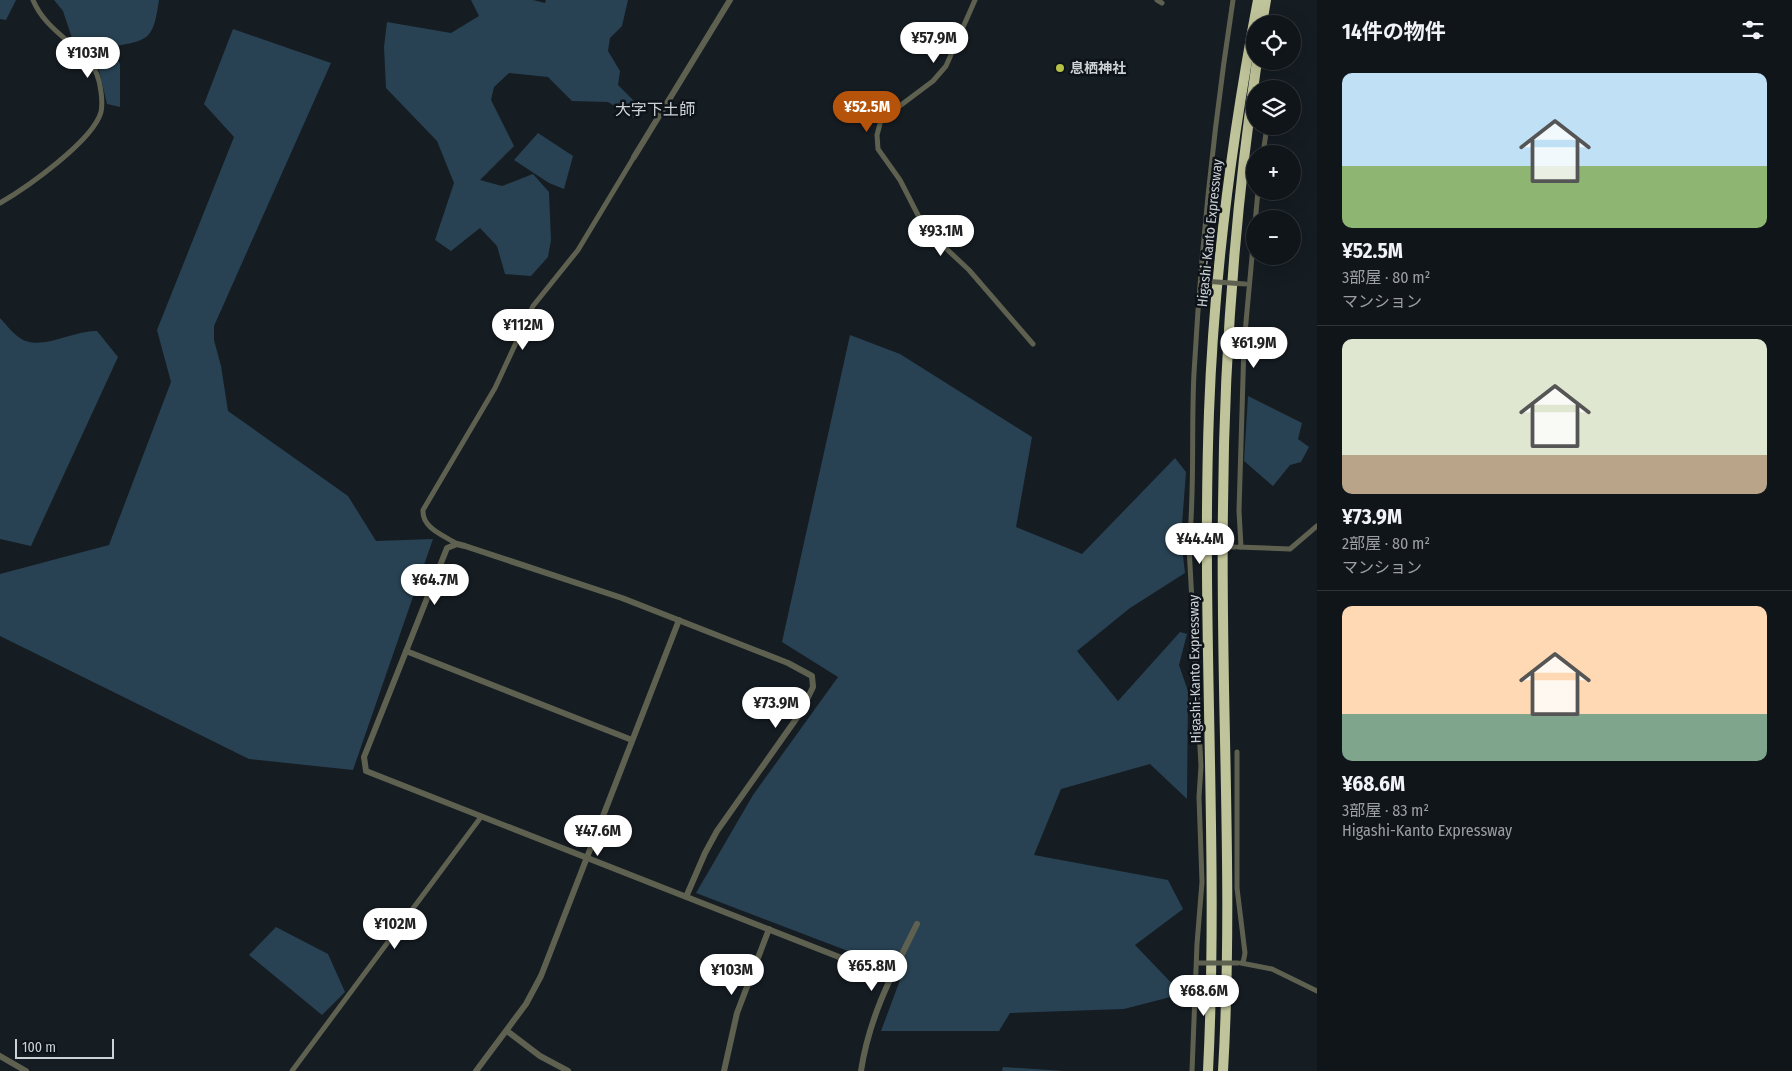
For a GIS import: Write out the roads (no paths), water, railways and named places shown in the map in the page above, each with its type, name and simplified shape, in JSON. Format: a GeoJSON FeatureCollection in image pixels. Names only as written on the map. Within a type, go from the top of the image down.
{"type":"FeatureCollection","features":[{"type":"Feature","properties":{"kind":"highway","name":"Higashi-Kanto Expressway"},"geometry":{"type":"LineString","coordinates":[[1208,1071],[1212,907],[1208,505],[1212,360],[1227,192],[1238,112],[1258,0]]}},
{"type":"Feature","properties":{"kind":"highway"},"geometry":{"type":"LineString","coordinates":[[1264,15],[1266,0]]}},
{"type":"Feature","properties":{"kind":"highway","name":"Higashi-Kanto Expressway"},"geometry":{"type":"LineString","coordinates":[[1223,1071],[1227,908],[1223,603],[1224,415],[1227,342],[1235,240],[1256,70]]}},
{"type":"Feature","properties":{"kind":"street"},"geometry":{"type":"LineString","coordinates":[[0,203],[18,192],[57,162],[87,134],[97,121],[101,110],[101,90],[97,74],[90,62],[46,22],[33,0]]}},
{"type":"Feature","properties":{"kind":"street"},"geometry":{"type":"LineString","coordinates":[[686,897],[694,874],[713,838],[802,712],[811,694],[814,681],[807,671],[622,598],[457,544],[429,527],[423,518],[423,510],[495,388],[533,306],[578,250],[730,0]]}},
{"type":"Feature","properties":{"kind":"street"},"geometry":{"type":"LineString","coordinates":[[974,0],[946,66],[933,81],[881,120],[877,134],[878,149],[900,180],[921,221],[975,277],[1034,344]]}},
{"type":"Feature","properties":{"kind":"street"},"geometry":{"type":"LineString","coordinates":[[1192,1071],[1202,882],[1199,797],[1201,766],[1189,547],[1192,522],[1193,396],[1209,171],[1233,0]]}},
{"type":"Feature","properties":{"kind":"street"},"geometry":{"type":"LineString","coordinates":[[1238,547],[1246,284],[1257,200]]}},
{"type":"Feature","properties":{"kind":"street"},"geometry":{"type":"LineString","coordinates":[[1201,281],[1246,284]]}},
{"type":"Feature","properties":{"kind":"street"},"geometry":{"type":"LineString","coordinates":[[1189,547],[1290,549],[1317,526]]}},
{"type":"Feature","properties":{"kind":"street"},"geometry":{"type":"LineString","coordinates":[[457,544],[451,545],[444,552],[364,757],[366,771],[890,977]]}},
{"type":"Feature","properties":{"kind":"street"},"geometry":{"type":"LineString","coordinates":[[476,1071],[526,1004],[541,976],[679,620]]}},
{"type":"Feature","properties":{"kind":"street"},"geometry":{"type":"LineString","coordinates":[[406,651],[632,740]]}},
{"type":"Feature","properties":{"kind":"street"},"geometry":{"type":"LineString","coordinates":[[1237,752],[1237,888],[1245,953],[1241,963]]}},
{"type":"Feature","properties":{"kind":"street"},"geometry":{"type":"LineString","coordinates":[[292,1071],[472,833],[482,817]]}},
{"type":"Feature","properties":{"kind":"street"},"geometry":{"type":"LineString","coordinates":[[861,1071],[870,1025],[890,977],[917,924]]}},
{"type":"Feature","properties":{"kind":"street"},"geometry":{"type":"LineString","coordinates":[[724,1071],[737,1012],[769,929]]}},
{"type":"Feature","properties":{"kind":"street"},"geometry":{"type":"LineString","coordinates":[[1198,963],[1241,963],[1272,969],[1317,991]]}},
{"type":"Feature","properties":{"kind":"street"},"geometry":{"type":"LineString","coordinates":[[507,1031],[540,1056],[568,1071]]}},
{"type":"Feature","properties":{"kind":"street"},"geometry":{"type":"LineString","coordinates":[[0,1056],[26,1071]]}},
{"type":"Feature","properties":{"kind":"place","name":"息栖神社"},"geometry":{"type":"Point","coordinates":[1060,68]}},
{"type":"Feature","properties":{"kind":"district","name":"大字下土師"},"geometry":{"type":"Point","coordinates":[655,109]}}]}
